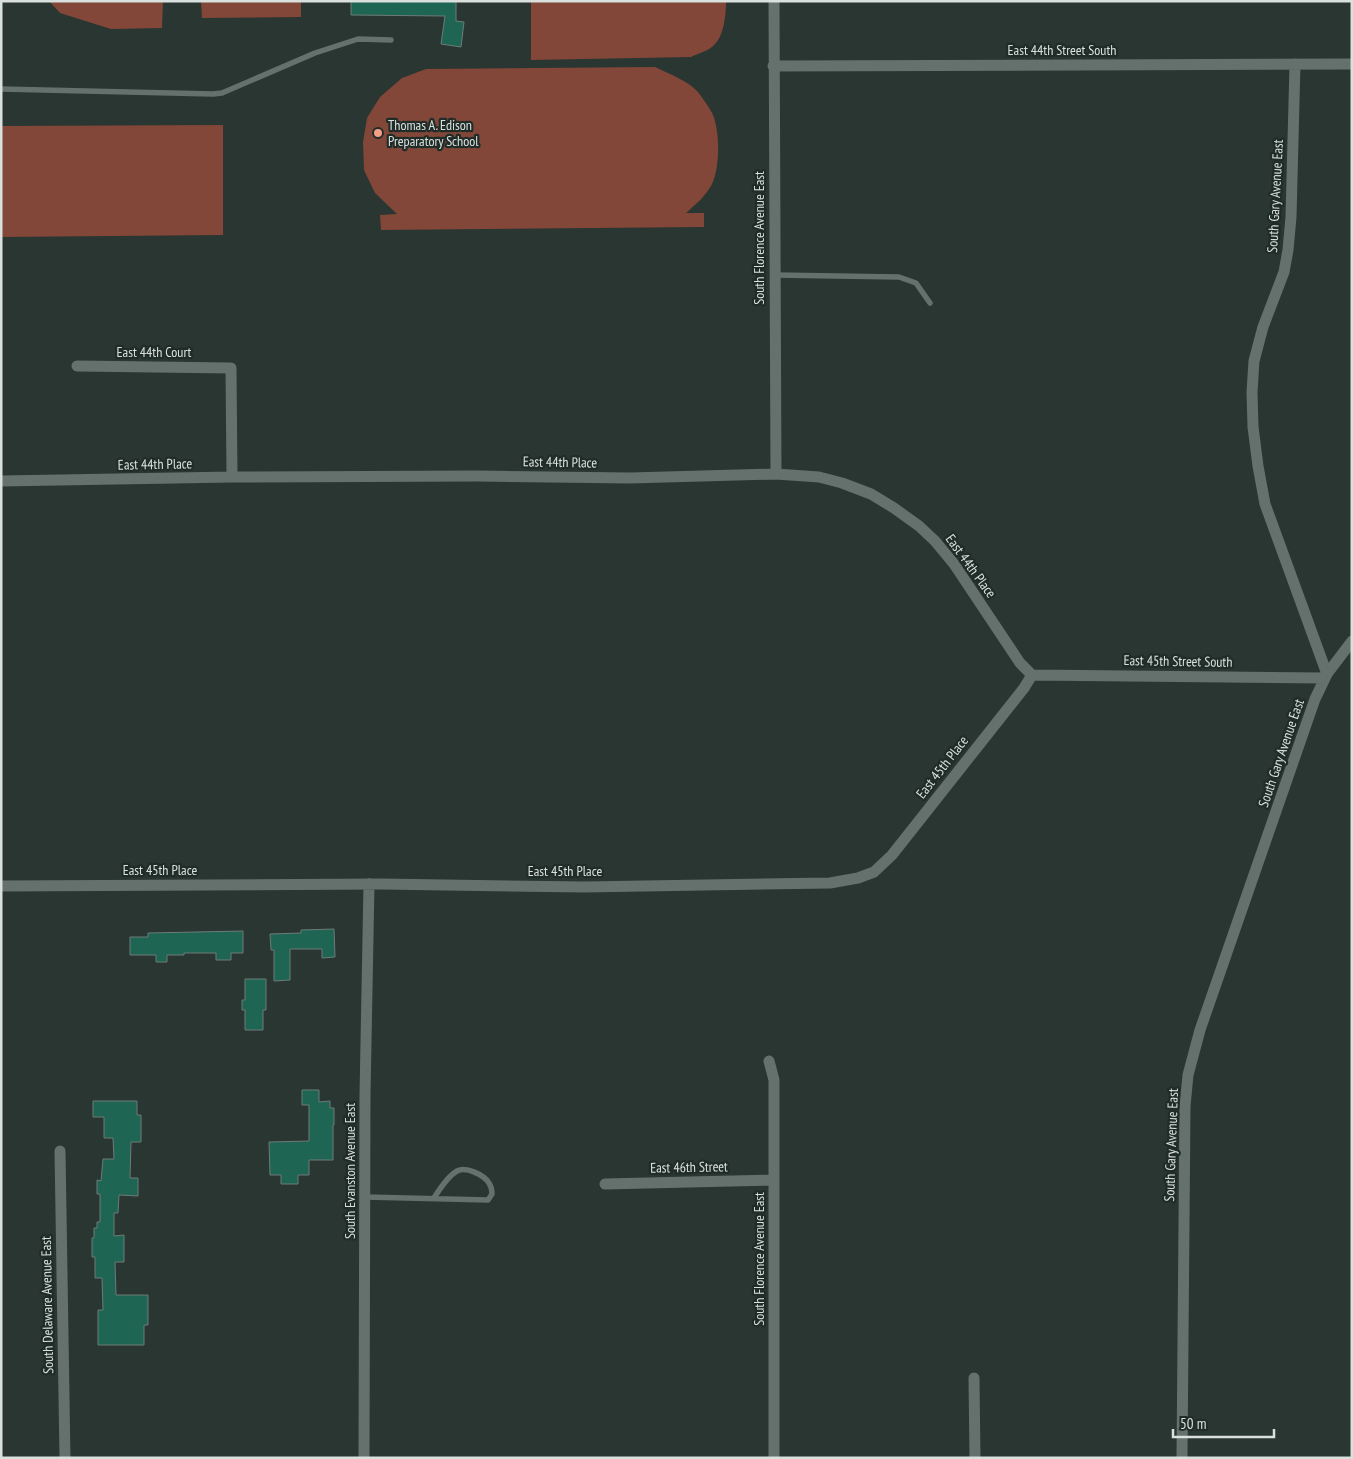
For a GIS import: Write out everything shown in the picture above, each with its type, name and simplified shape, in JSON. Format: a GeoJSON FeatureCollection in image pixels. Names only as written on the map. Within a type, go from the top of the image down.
{"type":"FeatureCollection","features":[{"type":"Feature","properties":{"kind":"street","name":"South Florence Avenue East"},"geometry":{"type":"LineString","coordinates":[[774,1],[776,474]]}},
{"type":"Feature","properties":{"kind":"street","name":"South Gary Avenue East"},"geometry":{"type":"LineString","coordinates":[[1182,1458],[1185,1106],[1188,1075],[1200,1030],[1316,699],[1326,676],[1265,504],[1253,427],[1252,392],[1254,361],[1263,327],[1284,272],[1288,250],[1291,217],[1295,64]]}},
{"type":"Feature","properties":{"kind":"street","name":"East 44th Street South"},"geometry":{"type":"LineString","coordinates":[[773,66],[1352,64]]}},
{"type":"Feature","properties":{"kind":"street","name":"East 44th Court"},"geometry":{"type":"LineString","coordinates":[[77,366],[231,368],[232,477]]}},
{"type":"Feature","properties":{"kind":"street","name":"East 44th Place"},"geometry":{"type":"LineString","coordinates":[[1,482],[232,477],[486,476],[630,478],[776,474],[819,477],[871,494],[919,526],[935,541],[954,564],[1020,663],[1032,675]]}},
{"type":"Feature","properties":{"kind":"street"},"geometry":{"type":"LineString","coordinates":[[1326,676],[1352,641]]}},
{"type":"Feature","properties":{"kind":"street","name":"East 45th Street South"},"geometry":{"type":"LineString","coordinates":[[1032,675],[1326,676]]}},
{"type":"Feature","properties":{"kind":"street","name":"East 45th Place"},"geometry":{"type":"LineString","coordinates":[[1,886],[368,884],[584,887],[830,883],[858,878],[874,872],[892,855],[1024,688],[1032,675]]}},
{"type":"Feature","properties":{"kind":"street","name":"South Evanston Avenue East"},"geometry":{"type":"LineString","coordinates":[[364,1458],[368,884]]}},
{"type":"Feature","properties":{"kind":"street","name":"South Florence Avenue East"},"geometry":{"type":"LineString","coordinates":[[769,1061],[774,1080],[774,1458]]}},
{"type":"Feature","properties":{"kind":"street","name":"South Delaware Avenue East"},"geometry":{"type":"LineString","coordinates":[[60,1151],[65,1458]]}},
{"type":"Feature","properties":{"kind":"street","name":"East 46th Street"},"geometry":{"type":"LineString","coordinates":[[605,1184],[774,1180]]}},
{"type":"Feature","properties":{"kind":"street"},"geometry":{"type":"LineString","coordinates":[[974,1378],[975,1458]]}},
{"type":"Feature","properties":{"kind":"lane"},"geometry":{"type":"LineString","coordinates":[[1,89],[222,93],[315,53],[358,39],[391,40]]}},
{"type":"Feature","properties":{"kind":"lane"},"geometry":{"type":"LineString","coordinates":[[774,275],[899,277],[916,283],[930,303]]}},
{"type":"Feature","properties":{"kind":"lane"},"geometry":{"type":"LineString","coordinates":[[365,1197],[488,1200],[492,1194],[490,1184],[483,1176],[467,1170],[458,1170],[434,1198]]}},
{"type":"Feature","properties":{"kind":"shaded area"},"geometry":{"type":"Polygon","coordinates":[[[49,1],[163,1],[162,28],[111,29],[60,13],[49,1]]]}},
{"type":"Feature","properties":{"kind":"shaded area"},"geometry":{"type":"Polygon","coordinates":[[[201,1],[301,1],[301,17],[202,18],[201,1]]]}},
{"type":"Feature","properties":{"kind":"shaded area"},"geometry":{"type":"Polygon","coordinates":[[[531,1],[726,1],[726,13],[724,25],[717,42],[708,49],[691,57],[531,60],[531,1]]]}},
{"type":"Feature","properties":{"kind":"shaded area"},"geometry":{"type":"Polygon","coordinates":[[[655,67],[694,88],[713,115],[717,131],[718,150],[715,177],[707,192],[686,213],[704,213],[704,227],[381,230],[380,215],[397,214],[375,193],[364,170],[363,142],[367,118],[380,97],[402,78],[426,69],[655,67]]]}},
{"type":"Feature","properties":{"kind":"shaded area"},"geometry":{"type":"Polygon","coordinates":[[[223,125],[223,235],[1,237],[1,126],[223,125]]]}},
{"type":"Feature","properties":{"kind":"building"},"geometry":{"type":"Polygon","coordinates":[[[351,1],[456,1],[456,21],[464,22],[461,47],[441,44],[445,16],[351,15],[351,1]]]}},
{"type":"Feature","properties":{"kind":"building"},"geometry":{"type":"Polygon","coordinates":[[[334,929],[335,957],[322,958],[322,949],[290,949],[290,980],[274,981],[274,950],[271,950],[270,934],[301,933],[301,930],[334,929]]]}},
{"type":"Feature","properties":{"kind":"building"},"geometry":{"type":"Polygon","coordinates":[[[243,931],[243,953],[231,953],[231,960],[216,960],[216,953],[167,955],[167,962],[156,962],[156,955],[130,955],[130,937],[148,937],[148,933],[243,931]]]}},
{"type":"Feature","properties":{"kind":"building"},"geometry":{"type":"Polygon","coordinates":[[[245,979],[266,979],[266,1010],[263,1010],[263,1030],[245,1030],[245,1010],[242,1010],[242,1000],[245,1000],[245,979]]]}},
{"type":"Feature","properties":{"kind":"building"},"geometry":{"type":"Polygon","coordinates":[[[302,1090],[319,1090],[319,1102],[330,1101],[330,1108],[334,1108],[333,1160],[309,1160],[309,1175],[298,1175],[298,1184],[281,1184],[281,1175],[270,1175],[269,1142],[309,1141],[309,1105],[302,1105],[302,1090]]]}},
{"type":"Feature","properties":{"kind":"building"},"geometry":{"type":"Polygon","coordinates":[[[93,1101],[137,1101],[137,1115],[141,1115],[141,1142],[131,1142],[130,1178],[138,1178],[138,1196],[119,1195],[118,1213],[114,1213],[114,1236],[124,1235],[124,1262],[115,1262],[116,1295],[148,1295],[148,1325],[144,1325],[144,1345],[98,1345],[98,1310],[103,1310],[102,1278],[95,1278],[95,1257],[92,1257],[92,1238],[94,1238],[94,1228],[97,1228],[97,1222],[100,1222],[100,1194],[97,1194],[97,1180],[101,1181],[103,1159],[114,1159],[113,1138],[104,1138],[104,1117],[93,1117],[93,1101]]]}},
{"type":"Feature","properties":{"kind":"place","name":"Thomas A. Edison Preparatory School"},"geometry":{"type":"Point","coordinates":[378,133]}}]}
